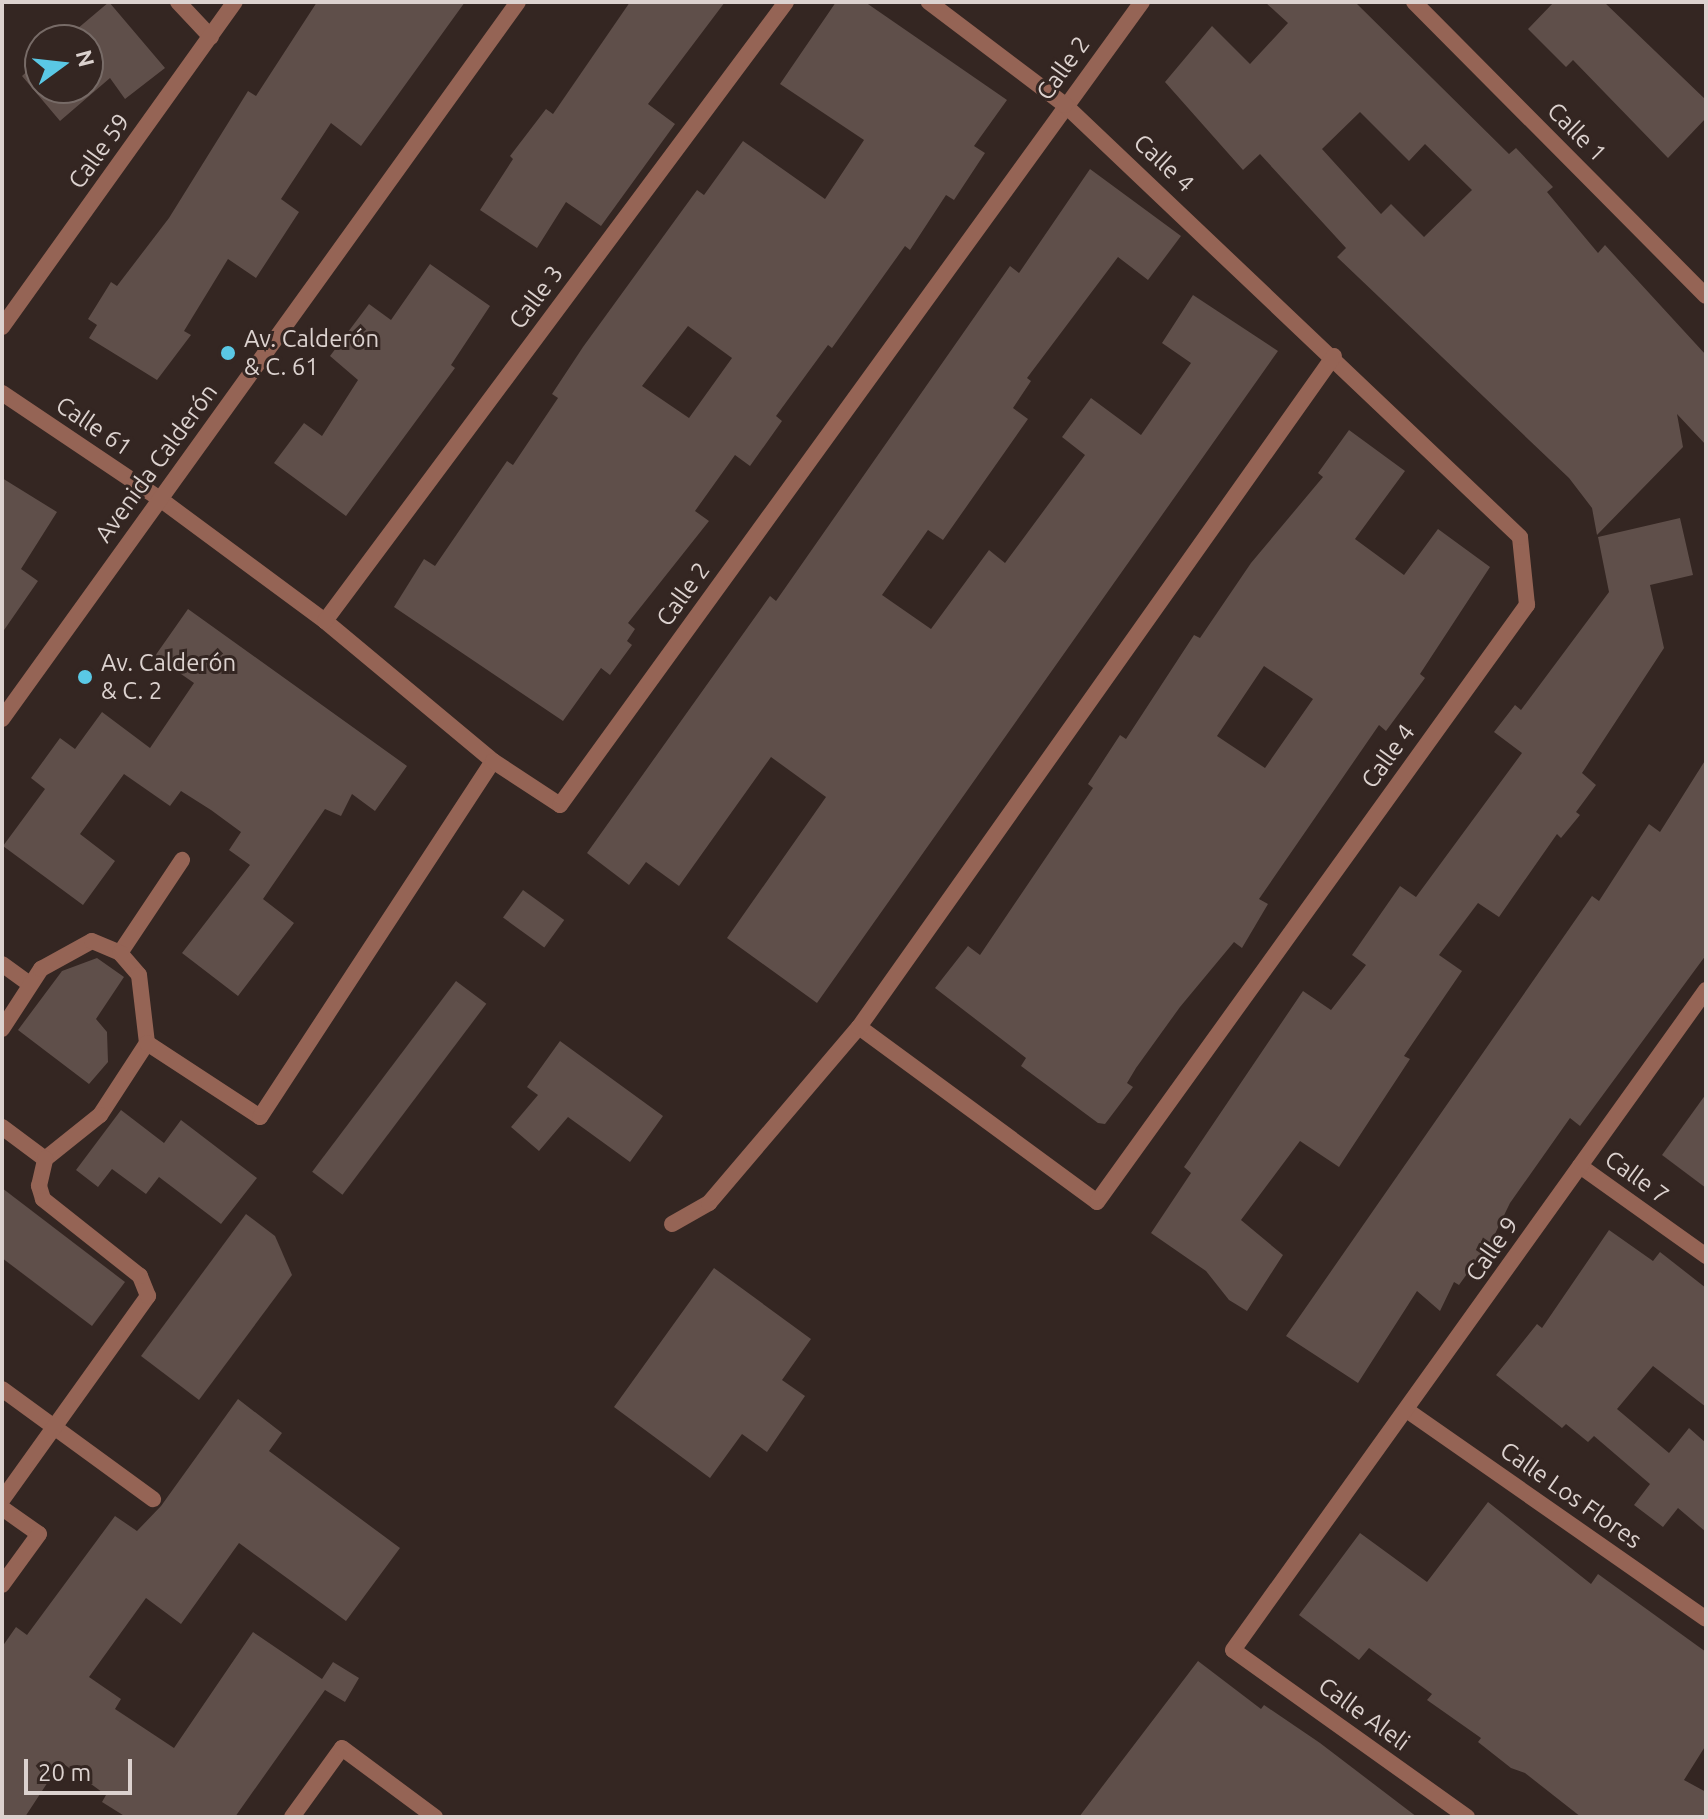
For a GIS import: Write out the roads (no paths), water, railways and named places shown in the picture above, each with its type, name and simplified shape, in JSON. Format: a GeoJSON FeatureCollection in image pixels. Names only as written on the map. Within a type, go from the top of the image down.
{"type":"FeatureCollection","features":[{"type":"Feature","properties":{"kind":"street"},"geometry":{"type":"LineString","coordinates":[[178,2],[211,37]]}},
{"type":"Feature","properties":{"kind":"street","name":"Calle 59"},"geometry":{"type":"LineString","coordinates":[[2,327],[235,2]]}},
{"type":"Feature","properties":{"kind":"street","name":"Avenida Calderón"},"geometry":{"type":"LineString","coordinates":[[2,719],[518,2]]}},
{"type":"Feature","properties":{"kind":"street","name":"Calle 3"},"geometry":{"type":"LineString","coordinates":[[325,621],[786,2]]}},
{"type":"Feature","properties":{"kind":"street"},"geometry":{"type":"LineString","coordinates":[[929,2],[1065,105]]}},
{"type":"Feature","properties":{"kind":"street","name":"Calle 2"},"geometry":{"type":"LineString","coordinates":[[160,499],[325,621],[493,761],[560,805],[1142,2]]}},
{"type":"Feature","properties":{"kind":"street","name":"Calle 1"},"geometry":{"type":"LineString","coordinates":[[1414,2],[1706,296]]}},
{"type":"Feature","properties":{"kind":"street","name":"Calle 4"},"geometry":{"type":"LineString","coordinates":[[859,1027],[1097,1202],[1527,605],[1520,537],[1334,356],[1065,105]]}},
{"type":"Feature","properties":{"kind":"street"},"geometry":{"type":"LineString","coordinates":[[672,1224],[709,1203],[859,1027],[1334,356]]}},
{"type":"Feature","properties":{"kind":"street","name":"Calle 61"},"geometry":{"type":"LineString","coordinates":[[2,393],[160,499]]}},
{"type":"Feature","properties":{"kind":"street"},"geometry":{"type":"LineString","coordinates":[[147,1043],[260,1117],[493,761]]}},
{"type":"Feature","properties":{"kind":"street"},"geometry":{"type":"LineString","coordinates":[[120,953],[182,860]]}},
{"type":"Feature","properties":{"kind":"street"},"geometry":{"type":"LineString","coordinates":[[2,1029],[41,969],[92,941],[120,953],[139,975],[147,1043],[100,1115],[45,1159],[39,1186],[43,1199],[140,1276],[148,1296],[2,1500]]}},
{"type":"Feature","properties":{"kind":"street"},"geometry":{"type":"LineString","coordinates":[[2,964],[30,984]]}},
{"type":"Feature","properties":{"kind":"street","name":"Calle 9"},"geometry":{"type":"LineString","coordinates":[[1233,1650],[1408,1411],[1706,990]]}},
{"type":"Feature","properties":{"kind":"street"},"geometry":{"type":"LineString","coordinates":[[2,1127],[45,1159]]}},
{"type":"Feature","properties":{"kind":"street","name":"Calle 7"},"geometry":{"type":"LineString","coordinates":[[1580,1166],[1706,1256]]}},
{"type":"Feature","properties":{"kind":"street"},"geometry":{"type":"LineString","coordinates":[[2,1389],[153,1499]]}},
{"type":"Feature","properties":{"kind":"street","name":"Calle Los Flores"},"geometry":{"type":"LineString","coordinates":[[1408,1411],[1706,1619]]}},
{"type":"Feature","properties":{"kind":"street"},"geometry":{"type":"LineString","coordinates":[[2,1508],[39,1534],[2,1585]]}},
{"type":"Feature","properties":{"kind":"street","name":"Calle Aleli"},"geometry":{"type":"LineString","coordinates":[[1233,1650],[1467,1817]]}},
{"type":"Feature","properties":{"kind":"street"},"geometry":{"type":"LineString","coordinates":[[292,1817],[342,1748],[435,1817]]}},
{"type":"Feature","properties":{"kind":"place","name":"Av. Calderón & C. 61"},"geometry":{"type":"Point","coordinates":[228,353]}},
{"type":"Feature","properties":{"kind":"place","name":"Av. Calderón & C. 2"},"geometry":{"type":"Point","coordinates":[85,677]}}]}
